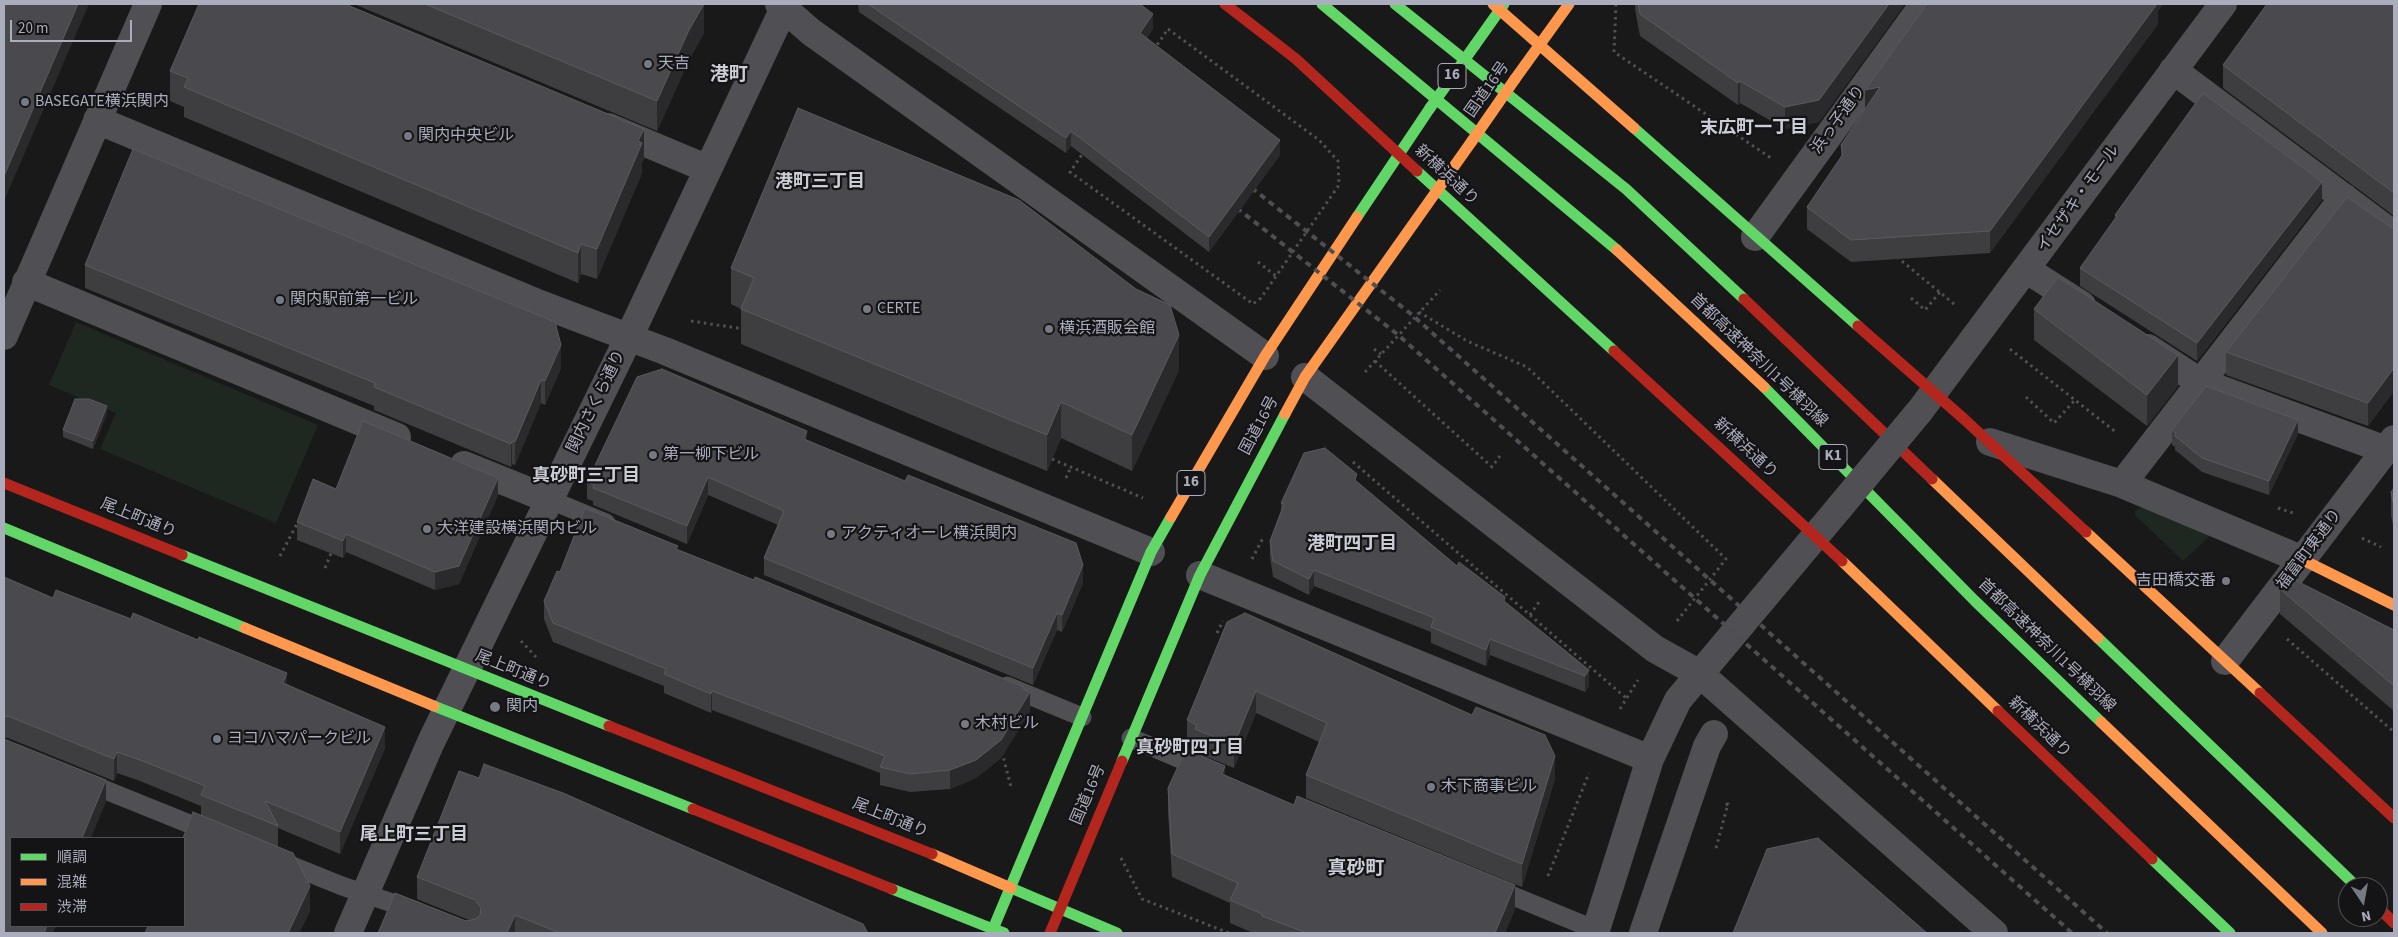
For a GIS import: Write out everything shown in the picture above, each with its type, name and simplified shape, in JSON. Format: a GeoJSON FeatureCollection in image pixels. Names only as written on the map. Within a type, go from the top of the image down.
{"type":"FeatureCollection","features":[{"type":"Feature","properties":{"kind":"main road","name":"新横浜通り"},"geometry":{"type":"LineString","coordinates":[[1225,4],[1296,59],[1815,536],[2230,933]]}},
{"type":"Feature","properties":{"kind":"main road","name":"首都高速神奈川1号横羽線"},"geometry":{"type":"LineString","coordinates":[[1322,4],[1592,227],[1747,370],[1975,601],[2322,933]]}},
{"type":"Feature","properties":{"kind":"main road","name":"首都高速神奈川1号横羽線"},"geometry":{"type":"LineString","coordinates":[[1395,4],[1626,189],[1784,336],[2347,877]]}},
{"type":"Feature","properties":{"kind":"main road","name":"国道16号"},"geometry":{"type":"LineString","coordinates":[[1050,933],[1200,575],[1305,377],[1569,4]]}},
{"type":"Feature","properties":{"kind":"main road","name":"国道16号"},"geometry":{"type":"LineString","coordinates":[[998,931],[1011,888],[1151,552],[1265,356],[1398,153],[1475,45],[1499,6]]}},
{"type":"Feature","properties":{"kind":"main road"},"geometry":{"type":"LineString","coordinates":[[1499,6],[1539,45],[1755,237],[1926,403],[1990,442],[2394,818]]}},
{"type":"Feature","properties":{"kind":"main road","name":"尾上町通り"},"geometry":{"type":"LineString","coordinates":[[4,483],[925,851],[1011,888]]}},
{"type":"Feature","properties":{"kind":"main road"},"geometry":{"type":"LineString","coordinates":[[4,528],[448,712],[998,931]]}},
{"type":"Feature","properties":{"kind":"main road"},"geometry":{"type":"LineString","coordinates":[[2302,560],[2394,605]]}},
{"type":"Feature","properties":{"kind":"main road"},"geometry":{"type":"LineString","coordinates":[[1011,888],[1117,933]]}},
{"type":"Feature","properties":{"kind":"street"},"geometry":{"type":"LineString","coordinates":[[4,336],[148,4]]}},
{"type":"Feature","properties":{"kind":"street","name":"浜っ子通り"},"geometry":{"type":"LineString","coordinates":[[1755,237],[1924,4]]}},
{"type":"Feature","properties":{"kind":"street","name":"イセザキ・モール"},"geometry":{"type":"LineString","coordinates":[[1595,932],[1650,759],[1678,700],[1926,403],[2027,270],[2223,4]]}},
{"type":"Feature","properties":{"kind":"street"},"geometry":{"type":"LineString","coordinates":[[782,5],[818,37],[1265,356]]}},
{"type":"Feature","properties":{"kind":"street","name":"関内さくら通り"},"geometry":{"type":"LineString","coordinates":[[348,933],[431,742],[448,712],[548,500],[629,337],[782,5]]}},
{"type":"Feature","properties":{"kind":"street"},"geometry":{"type":"LineString","coordinates":[[2174,70],[2394,235]]}},
{"type":"Feature","properties":{"kind":"street"},"geometry":{"type":"LineString","coordinates":[[581,116],[708,169]]}},
{"type":"Feature","properties":{"kind":"street"},"geometry":{"type":"LineString","coordinates":[[97,120],[535,302],[629,337],[1151,552]]}},
{"type":"Feature","properties":{"kind":"street"},"geometry":{"type":"LineString","coordinates":[[2122,484],[2200,382],[2337,192]]}},
{"type":"Feature","properties":{"kind":"street"},"geometry":{"type":"LineString","coordinates":[[2027,270],[2103,319]]}},
{"type":"Feature","properties":{"kind":"street"},"geometry":{"type":"LineString","coordinates":[[26,282],[548,500]]}},
{"type":"Feature","properties":{"kind":"street"},"geometry":{"type":"LineString","coordinates":[[2127,335],[2200,382],[2392,447]]}},
{"type":"Feature","properties":{"kind":"street"},"geometry":{"type":"LineString","coordinates":[[1305,377],[1655,649],[1700,674],[1994,933]]}},
{"type":"Feature","properties":{"kind":"street"},"geometry":{"type":"LineString","coordinates":[[1990,442],[2122,484],[2302,560]]}},
{"type":"Feature","properties":{"kind":"street","name":"福富町東通り"},"geometry":{"type":"LineString","coordinates":[[2225,661],[2392,447]]}},
{"type":"Feature","properties":{"kind":"street"},"geometry":{"type":"LineString","coordinates":[[1200,575],[1650,759]]}},
{"type":"Feature","properties":{"kind":"street"},"geometry":{"type":"LineString","coordinates":[[1643,933],[1707,746],[1714,734]]}},
{"type":"Feature","properties":{"kind":"lane"},"geometry":{"type":"LineString","coordinates":[[548,500],[622,530]]}},
{"type":"Feature","properties":{"kind":"lane"},"geometry":{"type":"LineString","coordinates":[[992,680],[1082,717]]}},
{"type":"Feature","properties":{"kind":"lane"},"geometry":{"type":"LineString","coordinates":[[1131,738],[1225,777]]}},
{"type":"Feature","properties":{"kind":"lane"},"geometry":{"type":"LineString","coordinates":[[68,774],[232,842]]}},
{"type":"Feature","properties":{"kind":"lane"},"geometry":{"type":"LineString","coordinates":[[260,853],[433,918]]}},
{"type":"Feature","properties":{"kind":"lane"},"geometry":{"type":"LineString","coordinates":[[1473,879],[1595,932]]}},
{"type":"Feature","properties":{"kind":"path"},"geometry":{"type":"LineString","coordinates":[[1614,52],[1616,4]]}},
{"type":"Feature","properties":{"kind":"path"},"geometry":{"type":"LineString","coordinates":[[1070,172],[1168,28],[1319,140],[1338,161]]}},
{"type":"Feature","properties":{"kind":"path"},"geometry":{"type":"LineString","coordinates":[[1113,98],[1118,102]]}},
{"type":"Feature","properties":{"kind":"path"},"geometry":{"type":"LineString","coordinates":[[1258,262],[1276,276]]}},
{"type":"Feature","properties":{"kind":"path"},"geometry":{"type":"LineString","coordinates":[[1364,372],[1440,290]]}},
{"type":"Feature","properties":{"kind":"path"},"geometry":{"type":"LineString","coordinates":[[1911,298],[1925,310],[1940,292]]}},
{"type":"Feature","properties":{"kind":"path"},"geometry":{"type":"LineString","coordinates":[[1419,312],[1467,341],[1527,367],[1726,559]]}},
{"type":"Feature","properties":{"kind":"path"},"geometry":{"type":"LineString","coordinates":[[708,324],[747,330]]}},
{"type":"Feature","properties":{"kind":"path"},"geometry":{"type":"LineString","coordinates":[[1374,349],[1381,354]]}},
{"type":"Feature","properties":{"kind":"path"},"geometry":{"type":"LineString","coordinates":[[1375,361],[1492,467],[1502,453]]}},
{"type":"Feature","properties":{"kind":"path"},"geometry":{"type":"LineString","coordinates":[[2026,396],[2054,423],[2075,400]]}},
{"type":"Feature","properties":{"kind":"path"},"geometry":{"type":"LineString","coordinates":[[1052,459],[1143,498]]}},
{"type":"Feature","properties":{"kind":"path"},"geometry":{"type":"LineString","coordinates":[[1350,460],[1626,698]]}},
{"type":"Feature","properties":{"kind":"path"},"geometry":{"type":"LineString","coordinates":[[1067,476],[1071,467]]}},
{"type":"Feature","properties":{"kind":"path"},"geometry":{"type":"LineString","coordinates":[[279,559],[300,517]]}},
{"type":"Feature","properties":{"kind":"path"},"geometry":{"type":"LineString","coordinates":[[1216,635],[1263,537]]}},
{"type":"Feature","properties":{"kind":"path"},"geometry":{"type":"LineString","coordinates":[[325,568],[335,545]]}},
{"type":"Feature","properties":{"kind":"path"},"geometry":{"type":"LineString","coordinates":[[1000,748],[1011,787]]}},
{"type":"Feature","properties":{"kind":"path"},"geometry":{"type":"LineString","coordinates":[[1119,855],[1142,899],[1229,933]]}},
{"type":"Feature","properties":{"kind":"shaded area"},"geometry":{"type":"Polygon","coordinates":[[[76,322],[318,425],[276,523],[100,449],[116,413],[49,385],[76,322]]]}},
{"type":"Feature","properties":{"kind":"shaded area"},"geometry":{"type":"Polygon","coordinates":[[[2141,507],[2212,534],[2183,561],[2135,515],[2135,511],[2141,507]]]}},
{"type":"Feature","properties":{"kind":"building","name":"BASEGATE横浜関内"},"geometry":{"type":"Polygon","coordinates":[[[4,4],[78,4],[4,176],[4,4]]]}},
{"type":"Feature","properties":{"kind":"building","name":"関内中央ビル"},"geometry":{"type":"Polygon","coordinates":[[[199,4],[345,4],[644,129],[638,141],[642,143],[597,249],[581,244],[578,253],[184,87],[188,78],[170,71],[199,4]]]}},
{"type":"Feature","properties":{"kind":"building"},"geometry":{"type":"Polygon","coordinates":[[[425,4],[704,4],[689,30],[657,101],[425,4]]]}},
{"type":"Feature","properties":{"kind":"building"},"geometry":{"type":"Polygon","coordinates":[[[868,4],[1140,4],[1153,14],[1140,33],[1280,140],[1209,237],[1071,131],[1066,138],[868,4]]]}},
{"type":"Feature","properties":{"kind":"building"},"geometry":{"type":"Polygon","coordinates":[[[1638,4],[1889,4],[1819,100],[1785,107],[1740,81],[1738,83],[1640,14],[1638,4]]]}},
{"type":"Feature","properties":{"kind":"building"},"geometry":{"type":"Polygon","coordinates":[[[1927,4],[2157,4],[1990,231],[1851,240],[1807,207],[1843,154],[1841,145],[1880,87],[1865,90],[1927,4]]]}},
{"type":"Feature","properties":{"kind":"building"},"geometry":{"type":"Polygon","coordinates":[[[2267,4],[2394,4],[2394,193],[2223,65],[2267,4]]]}},
{"type":"Feature","properties":{"kind":"building"},"geometry":{"type":"Polygon","coordinates":[[[2203,93],[2322,182],[2197,343],[2080,268],[2117,216],[2115,215],[2203,93]]]}},
{"type":"Feature","properties":{"kind":"building"},"geometry":{"type":"Polygon","coordinates":[[[798,108],[1019,200],[1136,289],[1170,305],[1179,335],[1132,435],[1061,402],[1047,435],[741,309],[754,278],[731,268],[798,108]]]}},
{"type":"Feature","properties":{"kind":"building","name":"関内駅前第一ビル"},"geometry":{"type":"Polygon","coordinates":[[[133,149],[555,322],[561,345],[545,381],[541,380],[515,442],[512,441],[511,444],[374,387],[375,383],[85,265],[133,149]]]}},
{"type":"Feature","properties":{"kind":"building"},"geometry":{"type":"Polygon","coordinates":[[[2347,197],[2394,228],[2394,368],[2368,403],[2226,352],[2347,197]]]}},
{"type":"Feature","properties":{"kind":"building"},"geometry":{"type":"Polygon","coordinates":[[[2058,277],[2178,355],[2147,395],[2034,309],[2058,277]]]}},
{"type":"Feature","properties":{"kind":"building"},"geometry":{"type":"Polygon","coordinates":[[[662,369],[807,431],[804,439],[905,481],[908,475],[1076,543],[1083,565],[1062,615],[1057,613],[1033,668],[764,558],[784,511],[708,477],[687,526],[593,488],[594,485],[587,482],[637,377],[662,369]]]}},
{"type":"Feature","properties":{"kind":"building"},"geometry":{"type":"Polygon","coordinates":[[[2206,386],[2298,420],[2269,481],[2202,458],[2175,436],[2176,434],[2172,430],[2206,386]]]}},
{"type":"Feature","properties":{"kind":"building"},"geometry":{"type":"Polygon","coordinates":[[[75,399],[89,399],[107,406],[93,441],[63,430],[75,399]]]}},
{"type":"Feature","properties":{"kind":"building"},"geometry":{"type":"Polygon","coordinates":[[[363,421],[498,478],[459,566],[435,572],[346,534],[343,541],[297,522],[313,479],[336,489],[363,421]]]}},
{"type":"Feature","properties":{"kind":"building"},"geometry":{"type":"Polygon","coordinates":[[[1325,448],[1357,474],[1355,480],[1457,566],[1459,562],[1505,597],[1504,601],[1589,670],[1585,676],[1490,639],[1486,650],[1431,627],[1434,618],[1314,570],[1309,579],[1273,561],[1270,541],[1284,504],[1281,503],[1304,453],[1325,448]]]}},
{"type":"Feature","properties":{"kind":"building"},"geometry":{"type":"Polygon","coordinates":[[[2394,488],[2394,507],[2391,492],[2394,488]]]}},
{"type":"Feature","properties":{"kind":"building"},"geometry":{"type":"Polygon","coordinates":[[[585,508],[678,546],[676,549],[754,580],[755,577],[1024,687],[1023,689],[1030,692],[1001,740],[976,760],[950,770],[910,774],[880,767],[885,756],[712,691],[711,694],[664,674],[666,669],[553,623],[544,601],[557,571],[560,572],[585,508]]]}},
{"type":"Feature","properties":{"kind":"building"},"geometry":{"type":"Polygon","coordinates":[[[4,577],[53,598],[56,590],[131,619],[133,613],[198,640],[199,637],[287,673],[283,683],[385,727],[340,832],[265,801],[278,826],[201,795],[205,786],[140,760],[117,752],[114,759],[8,716],[4,717],[4,577]]]}},
{"type":"Feature","properties":{"kind":"building"},"geometry":{"type":"Polygon","coordinates":[[[2289,577],[2394,630],[2394,686],[2280,589],[2289,577]]]}},
{"type":"Feature","properties":{"kind":"building"},"geometry":{"type":"Polygon","coordinates":[[[1245,613],[1472,715],[1476,707],[1545,735],[1555,756],[1522,864],[1306,775],[1327,723],[1256,691],[1234,745],[1195,729],[1197,725],[1187,720],[1227,622],[1245,613]]]}},
{"type":"Feature","properties":{"kind":"building"},"geometry":{"type":"Polygon","coordinates":[[[4,739],[106,780],[82,837],[10,837],[10,927],[47,927],[44,933],[4,933],[4,739]]]}},
{"type":"Feature","properties":{"kind":"building"},"geometry":{"type":"Polygon","coordinates":[[[1186,749],[1225,766],[1222,774],[1294,805],[1297,796],[1515,885],[1495,933],[1307,933],[1262,916],[1262,914],[1230,900],[1238,883],[1172,854],[1168,788],[1186,749]]]}},
{"type":"Feature","properties":{"kind":"building"},"geometry":{"type":"Polygon","coordinates":[[[484,764],[563,793],[863,924],[868,933],[560,933],[515,915],[507,933],[378,933],[395,893],[466,921],[476,919],[480,915],[481,908],[475,900],[417,877],[459,771],[479,778],[484,764]]]}},
{"type":"Feature","properties":{"kind":"building"},"geometry":{"type":"Polygon","coordinates":[[[193,812],[293,853],[310,886],[288,933],[145,933],[148,927],[185,927],[185,837],[183,837],[193,812]]]}},
{"type":"Feature","properties":{"kind":"building"},"geometry":{"type":"Polygon","coordinates":[[[1818,838],[1927,933],[1733,933],[1767,849],[1818,838]]]}},
{"type":"Feature","properties":{"kind":"railway"},"geometry":{"type":"LineString","coordinates":[[1243,181],[1411,314],[2107,933]]}},
{"type":"Feature","properties":{"kind":"railway"},"geometry":{"type":"LineString","coordinates":[[1228,201],[1397,334],[2072,933]]}},
{"type":"Feature","properties":{"kind":"traffic: fast"},"geometry":{"type":"LineString","coordinates":[[1322,4],[1617,250]]}},
{"type":"Feature","properties":{"kind":"traffic: fast"},"geometry":{"type":"LineString","coordinates":[[1395,4],[1626,189],[1744,299]]}},
{"type":"Feature","properties":{"kind":"traffic: fast"},"geometry":{"type":"LineString","coordinates":[[1475,45],[1504,4]]}},
{"type":"Feature","properties":{"kind":"traffic: fast"},"geometry":{"type":"LineString","coordinates":[[1430,108],[1475,45]]}},
{"type":"Feature","properties":{"kind":"traffic: fast"},"geometry":{"type":"LineString","coordinates":[[1357,217],[1430,108]]}},
{"type":"Feature","properties":{"kind":"traffic: fast"},"geometry":{"type":"LineString","coordinates":[[1634,128],[1858,326]]}},
{"type":"Feature","properties":{"kind":"traffic: fast"},"geometry":{"type":"LineString","coordinates":[[1417,171],[1614,351]]}},
{"type":"Feature","properties":{"kind":"traffic: fast"},"geometry":{"type":"LineString","coordinates":[[1764,387],[1975,601],[2101,722]]}},
{"type":"Feature","properties":{"kind":"traffic: fast"},"geometry":{"type":"LineString","coordinates":[[1122,761],[1200,575],[1285,414]]}},
{"type":"Feature","properties":{"kind":"traffic: fast"},"geometry":{"type":"LineString","coordinates":[[1004,933],[993,929],[1151,552],[1171,517]]}},
{"type":"Feature","properties":{"kind":"traffic: fast"},"geometry":{"type":"LineString","coordinates":[[4,528],[245,628]]}},
{"type":"Feature","properties":{"kind":"traffic: fast"},"geometry":{"type":"LineString","coordinates":[[182,555],[609,726]]}},
{"type":"Feature","properties":{"kind":"traffic: fast"},"geometry":{"type":"LineString","coordinates":[[2098,638],[2347,877]]}},
{"type":"Feature","properties":{"kind":"traffic: fast"},"geometry":{"type":"LineString","coordinates":[[434,706],[693,809]]}},
{"type":"Feature","properties":{"kind":"traffic: fast"},"geometry":{"type":"LineString","coordinates":[[2152,859],[2230,933]]}},
{"type":"Feature","properties":{"kind":"traffic: fast"},"geometry":{"type":"LineString","coordinates":[[1011,888],[1117,933]]}},
{"type":"Feature","properties":{"kind":"traffic: fast"},"geometry":{"type":"LineString","coordinates":[[892,889],[993,929]]}},
{"type":"Feature","properties":{"kind":"traffic: slow"},"geometry":{"type":"LineString","coordinates":[[1493,4],[1634,128]]}},
{"type":"Feature","properties":{"kind":"traffic: slow"},"geometry":{"type":"LineString","coordinates":[[1515,79],[1569,4]]}},
{"type":"Feature","properties":{"kind":"traffic: slow"},"geometry":{"type":"LineString","coordinates":[[1472,141],[1515,79]]}},
{"type":"Feature","properties":{"kind":"traffic: slow"},"geometry":{"type":"LineString","coordinates":[[1285,414],[1305,377],[1472,141]]}},
{"type":"Feature","properties":{"kind":"traffic: slow"},"geometry":{"type":"LineString","coordinates":[[1171,517],[1265,356],[1357,217]]}},
{"type":"Feature","properties":{"kind":"traffic: slow"},"geometry":{"type":"LineString","coordinates":[[1617,250],[1764,387]]}},
{"type":"Feature","properties":{"kind":"traffic: slow"},"geometry":{"type":"LineString","coordinates":[[1932,479],[2098,638]]}},
{"type":"Feature","properties":{"kind":"traffic: slow"},"geometry":{"type":"LineString","coordinates":[[2086,532],[2260,693]]}},
{"type":"Feature","properties":{"kind":"traffic: slow"},"geometry":{"type":"LineString","coordinates":[[2303,560],[2394,605]]}},
{"type":"Feature","properties":{"kind":"traffic: slow"},"geometry":{"type":"LineString","coordinates":[[1842,561],[1998,711]]}},
{"type":"Feature","properties":{"kind":"traffic: slow"},"geometry":{"type":"LineString","coordinates":[[245,628],[434,706]]}},
{"type":"Feature","properties":{"kind":"traffic: slow"},"geometry":{"type":"LineString","coordinates":[[2101,722],[2322,933]]}},
{"type":"Feature","properties":{"kind":"traffic: slow"},"geometry":{"type":"LineString","coordinates":[[932,854],[1011,888]]}},
{"type":"Feature","properties":{"kind":"traffic: jam"},"geometry":{"type":"LineString","coordinates":[[1225,4],[1296,59],[1417,171]]}},
{"type":"Feature","properties":{"kind":"traffic: jam"},"geometry":{"type":"LineString","coordinates":[[1744,299],[1932,479]]}},
{"type":"Feature","properties":{"kind":"traffic: jam"},"geometry":{"type":"LineString","coordinates":[[1858,326],[1964,419],[2086,532]]}},
{"type":"Feature","properties":{"kind":"traffic: jam"},"geometry":{"type":"LineString","coordinates":[[1614,351],[1842,561]]}},
{"type":"Feature","properties":{"kind":"traffic: jam"},"geometry":{"type":"LineString","coordinates":[[4,483],[182,555]]}},
{"type":"Feature","properties":{"kind":"traffic: jam"},"geometry":{"type":"LineString","coordinates":[[2260,693],[2394,818]]}},
{"type":"Feature","properties":{"kind":"traffic: jam"},"geometry":{"type":"LineString","coordinates":[[1998,711],[2152,859]]}},
{"type":"Feature","properties":{"kind":"traffic: jam"},"geometry":{"type":"LineString","coordinates":[[609,726],[932,854]]}},
{"type":"Feature","properties":{"kind":"traffic: jam"},"geometry":{"type":"LineString","coordinates":[[1050,933],[1122,761]]}},
{"type":"Feature","properties":{"kind":"traffic: jam"},"geometry":{"type":"LineString","coordinates":[[693,809],[892,889]]}},
{"type":"Feature","properties":{"kind":"traffic: jam"},"geometry":{"type":"LineString","coordinates":[[2388,917],[2394,923]]}},
{"type":"Feature","properties":{"kind":"place","name":"天吉"},"geometry":{"type":"Point","coordinates":[648,64]}},
{"type":"Feature","properties":{"kind":"place","name":"BASEGATE横浜関内"},"geometry":{"type":"Point","coordinates":[25,102]}},
{"type":"Feature","properties":{"kind":"place","name":"関内中央ビル"},"geometry":{"type":"Point","coordinates":[408,136]}},
{"type":"Feature","properties":{"kind":"place","name":"関内駅前第一ビル"},"geometry":{"type":"Point","coordinates":[280,300]}},
{"type":"Feature","properties":{"kind":"place","name":"CERTE"},"geometry":{"type":"Point","coordinates":[867,309]}},
{"type":"Feature","properties":{"kind":"place","name":"横浜酒販会館"},"geometry":{"type":"Point","coordinates":[1049,329]}},
{"type":"Feature","properties":{"kind":"place","name":"第一柳下ビル"},"geometry":{"type":"Point","coordinates":[653,455]}},
{"type":"Feature","properties":{"kind":"place","name":"大洋建設横浜関内ビル"},"geometry":{"type":"Point","coordinates":[427,529]}},
{"type":"Feature","properties":{"kind":"place","name":"アクティオーレ横浜関内"},"geometry":{"type":"Point","coordinates":[831,534]}},
{"type":"Feature","properties":{"kind":"place","name":"吉田橋交番"},"geometry":{"type":"Point","coordinates":[2226,581]}},
{"type":"Feature","properties":{"kind":"place","name":"関内"},"geometry":{"type":"Point","coordinates":[495,707]}},
{"type":"Feature","properties":{"kind":"place","name":"木村ビル"},"geometry":{"type":"Point","coordinates":[965,724]}},
{"type":"Feature","properties":{"kind":"place","name":"ヨコハマパークビル"},"geometry":{"type":"Point","coordinates":[217,739]}},
{"type":"Feature","properties":{"kind":"place","name":"木下商事ビル"},"geometry":{"type":"Point","coordinates":[1431,787]}},
{"type":"Feature","properties":{"kind":"district","name":"港町"},"geometry":{"type":"Point","coordinates":[729,76]}},
{"type":"Feature","properties":{"kind":"district","name":"末広町一丁目"},"geometry":{"type":"Point","coordinates":[1754,129]}},
{"type":"Feature","properties":{"kind":"district","name":"港町三丁目"},"geometry":{"type":"Point","coordinates":[820,183]}},
{"type":"Feature","properties":{"kind":"district","name":"真砂町三丁目"},"geometry":{"type":"Point","coordinates":[586,477]}},
{"type":"Feature","properties":{"kind":"district","name":"港町四丁目"},"geometry":{"type":"Point","coordinates":[1352,545]}},
{"type":"Feature","properties":{"kind":"district","name":"真砂町四丁目"},"geometry":{"type":"Point","coordinates":[1190,749]}},
{"type":"Feature","properties":{"kind":"district","name":"尾上町三丁目"},"geometry":{"type":"Point","coordinates":[414,836]}},
{"type":"Feature","properties":{"kind":"district","name":"真砂町"},"geometry":{"type":"Point","coordinates":[1356,870]}}]}
